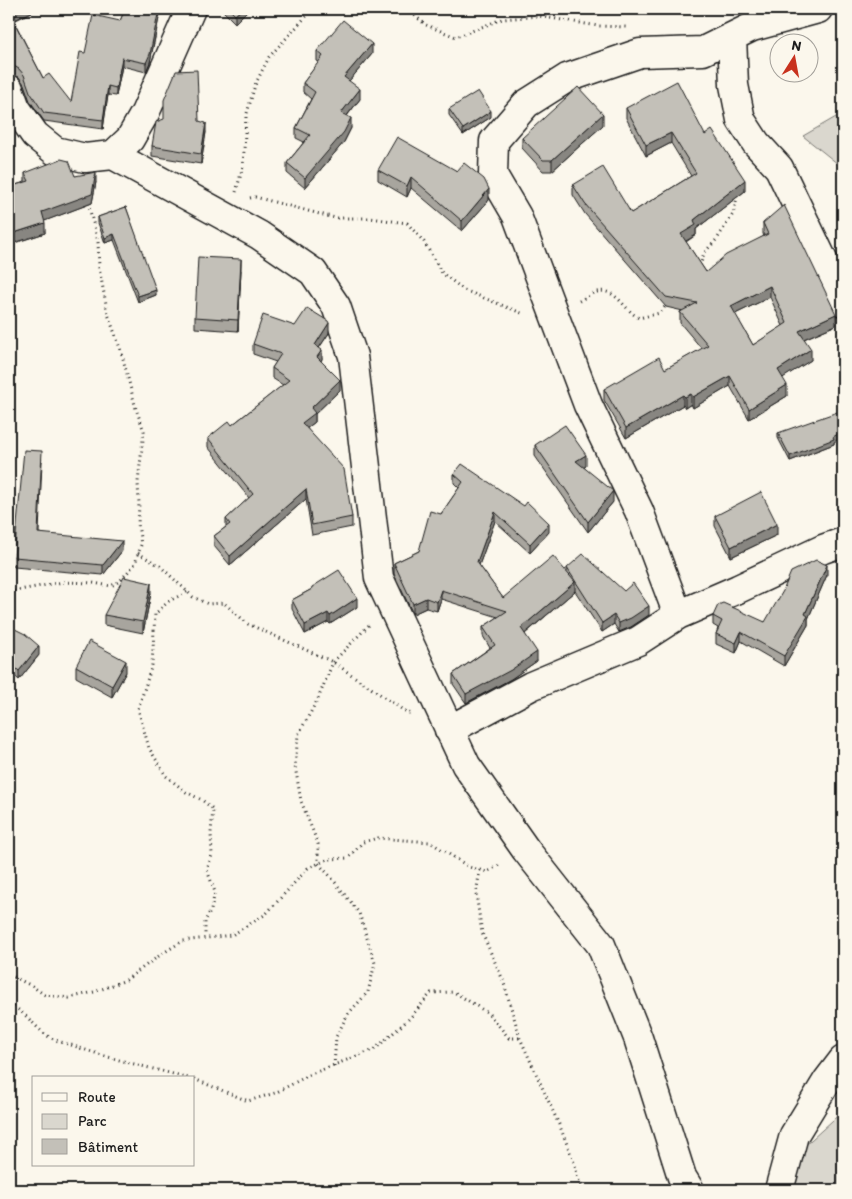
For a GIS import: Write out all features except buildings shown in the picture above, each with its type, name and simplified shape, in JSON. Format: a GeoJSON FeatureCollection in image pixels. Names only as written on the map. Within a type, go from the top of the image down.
{"type":"FeatureCollection","features":[{"type":"Feature","properties":{"kind":"street"},"geometry":{"type":"LineString","coordinates":[[113,155],[130,139],[145,113],[191,9]]}},
{"type":"Feature","properties":{"kind":"street"},"geometry":{"type":"LineString","coordinates":[[678,615],[639,511],[588,405],[517,216],[493,175],[494,141],[526,104],[567,78],[640,53],[703,51],[752,27],[818,9]]}},
{"type":"Feature","properties":{"kind":"street"},"geometry":{"type":"LineString","coordinates":[[732,37],[734,85],[741,120],[756,143],[779,168],[843,302]]}},
{"type":"Feature","properties":{"kind":"street"},"geometry":{"type":"LineString","coordinates":[[9,89],[16,108],[35,135],[55,151],[85,158],[113,155],[259,235],[313,272],[336,306],[353,356],[379,578],[466,765],[526,850],[601,945],[638,1038],[682,1177],[690,1190]]}},
{"type":"Feature","properties":{"kind":"street"},"geometry":{"type":"LineString","coordinates":[[449,730],[531,686],[638,641],[678,615],[843,542]]}},
{"type":"Feature","properties":{"kind":"street"},"geometry":{"type":"LineString","coordinates":[[779,1190],[794,1135],[827,1081],[843,1060]]}},
{"type":"Feature","properties":{"kind":"path"},"geometry":{"type":"LineString","coordinates":[[234,199],[243,166],[246,117],[255,85],[268,57],[313,9]]}},
{"type":"Feature","properties":{"kind":"path"},"geometry":{"type":"LineString","coordinates":[[407,9],[426,25],[456,37],[502,19],[538,16],[598,26],[635,27]]}},
{"type":"Feature","properties":{"kind":"path"},"geometry":{"type":"LineString","coordinates":[[9,592],[63,582],[94,583],[111,586],[120,581],[135,564],[141,545],[138,524],[140,504],[138,482],[144,431],[136,410],[121,351],[108,314],[99,268],[98,242],[83,183],[85,158]]}},
{"type":"Feature","properties":{"kind":"path"},"geometry":{"type":"LineString","coordinates":[[138,553],[160,566],[193,597],[208,604],[224,603],[248,624],[332,662],[403,710],[449,730]]}},
{"type":"Feature","properties":{"kind":"path"},"geometry":{"type":"LineString","coordinates":[[187,592],[168,601],[154,614],[152,665],[138,709],[149,748],[166,776],[186,792],[202,800],[213,809],[212,855],[207,870],[215,892],[211,910],[205,921],[205,937]]}},
{"type":"Feature","properties":{"kind":"path"},"geometry":{"type":"LineString","coordinates":[[334,1066],[336,1037],[348,1014],[368,992],[375,963],[359,913],[331,876],[318,863],[318,844],[302,801],[294,766],[298,735],[318,699],[332,662],[391,603]]}},
{"type":"Feature","properties":{"kind":"path"},"geometry":{"type":"LineString","coordinates":[[9,976],[32,986],[45,995],[69,998],[94,992],[126,980],[183,941],[232,935],[266,914],[308,868],[329,859],[348,858],[363,842],[378,838],[430,842],[469,867],[487,872],[526,850]]}},
{"type":"Feature","properties":{"kind":"path"},"geometry":{"type":"LineString","coordinates":[[480,870],[476,894],[482,933],[503,980],[520,1038],[561,1129],[575,1165],[578,1179],[584,1190]]}},
{"type":"Feature","properties":{"kind":"path"},"geometry":{"type":"LineString","coordinates":[[195,1080],[248,1101],[275,1093],[311,1074],[376,1048],[410,1018],[432,993],[454,992],[488,1014],[509,1038],[520,1038]]}},
{"type":"Feature","properties":{"kind":"path"},"geometry":{"type":"LineString","coordinates":[[9,1005],[17,1008],[28,1020],[51,1038],[136,1066],[180,1076]]}},
{"type":"Feature","properties":{"kind":"green space"},"geometry":{"type":"Polygon","coordinates":[[[843,113],[843,168],[803,136],[843,113]]]}},
{"type":"Feature","properties":{"kind":"green space"},"geometry":{"type":"Polygon","coordinates":[[[843,1111],[843,1190],[791,1190],[801,1149],[843,1111]]]}}]}
